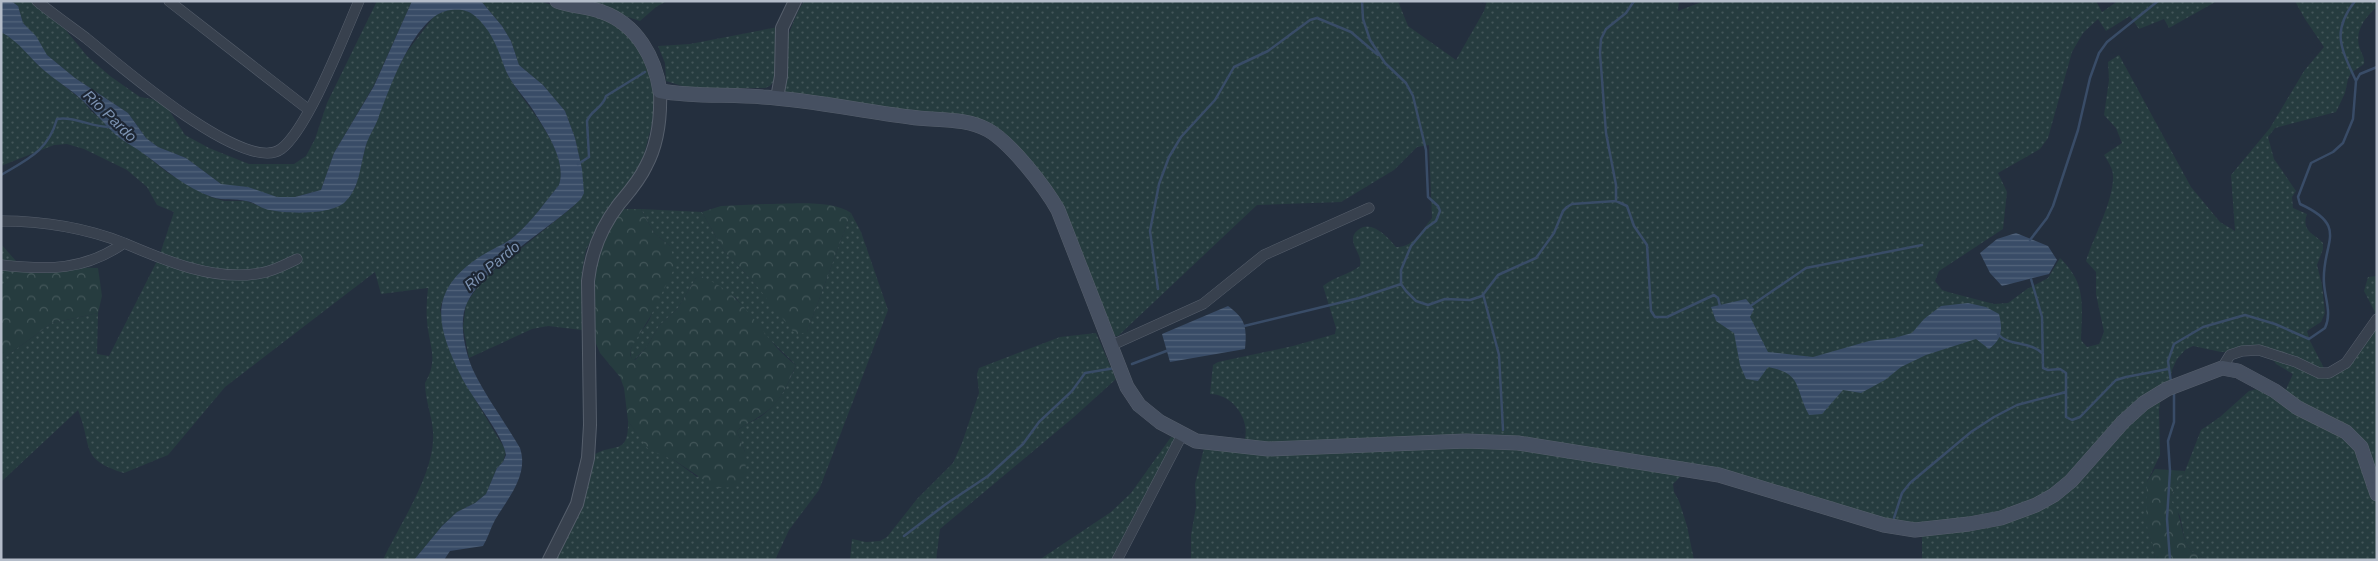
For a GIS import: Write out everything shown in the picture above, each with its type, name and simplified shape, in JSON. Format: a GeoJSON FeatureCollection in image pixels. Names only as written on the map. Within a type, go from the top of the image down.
{"type":"FeatureCollection","features":[{"type":"Feature","properties":{"kind":"main road"},"geometry":{"type":"LineString","coordinates":[[557,1],[603,12],[626,25],[639,38],[654,62],[660,92],[777,98],[912,118],[964,122],[983,128],[997,137],[1019,159],[1050,196],[1058,210],[1118,366],[1127,387],[1139,405],[1160,422],[1182,434],[1203,442],[1268,448],[1466,440],[1518,443],[1719,475],[1884,525],[1915,530],[1969,524],[2001,518],[2036,505],[2054,495],[2082,470],[2136,409],[2173,387],[2222,368],[2238,371],[2275,392],[2298,408],[2346,432],[2361,448],[2377,494]]}},
{"type":"Feature","properties":{"kind":"street"},"geometry":{"type":"LineString","coordinates":[[37,1],[152,92],[219,136],[242,148],[269,153],[279,150],[288,142],[309,110],[359,1]]}},
{"type":"Feature","properties":{"kind":"street"},"geometry":{"type":"LineString","coordinates":[[169,1],[309,110]]}},
{"type":"Feature","properties":{"kind":"street"},"geometry":{"type":"LineString","coordinates":[[777,98],[781,76],[782,28],[796,1]]}},
{"type":"Feature","properties":{"kind":"street"},"geometry":{"type":"LineString","coordinates":[[548,560],[577,504],[588,458],[590,425],[588,281],[591,261],[608,221],[640,177],[650,158],[656,138],[660,92]]}},
{"type":"Feature","properties":{"kind":"street"},"geometry":{"type":"LineString","coordinates":[[1110,346],[1203,304],[1264,255],[1369,208]]}},
{"type":"Feature","properties":{"kind":"street"},"geometry":{"type":"LineString","coordinates":[[1,221],[37,221],[74,226],[197,270],[224,275],[264,273],[297,259]]}},
{"type":"Feature","properties":{"kind":"street"},"geometry":{"type":"LineString","coordinates":[[1,265],[48,268],[73,266],[108,254],[124,243]]}},
{"type":"Feature","properties":{"kind":"street"},"geometry":{"type":"LineString","coordinates":[[2222,368],[2230,355],[2242,351],[2259,350],[2296,362],[2319,373],[2329,373],[2346,363],[2377,319]]}},
{"type":"Feature","properties":{"kind":"street"},"geometry":{"type":"LineString","coordinates":[[1117,560],[1182,434]]}},
{"type":"Feature","properties":{"kind":"green space"},"geometry":{"type":"Polygon","coordinates":[[[11,1],[33,1],[55,17],[87,56],[110,76],[140,97],[152,99],[167,107],[185,135],[209,148],[249,164],[294,164],[306,156],[315,139],[327,103],[377,1],[412,1],[374,85],[334,153],[321,190],[295,197],[277,197],[221,184],[186,158],[158,147],[146,138],[128,113],[75,78],[47,55],[23,23],[18,6],[11,1]]]}},
{"type":"Feature","properties":{"kind":"green space"},"geometry":{"type":"Polygon","coordinates":[[[481,1],[540,1],[563,9],[611,20],[641,47],[657,88],[652,124],[641,166],[633,180],[601,219],[586,250],[582,271],[582,330],[548,326],[532,329],[469,358],[463,327],[466,304],[483,279],[574,206],[582,169],[575,138],[565,111],[543,85],[519,65],[511,41],[502,26],[481,1]]]}},
{"type":"Feature","properties":{"kind":"green space"},"geometry":{"type":"Polygon","coordinates":[[[567,1],[667,1],[656,7],[640,21],[613,12],[567,1]]]}},
{"type":"Feature","properties":{"kind":"green space"},"geometry":{"type":"Polygon","coordinates":[[[804,1],[1398,1],[1408,26],[1456,60],[1484,11],[1487,1],[1679,1],[1678,11],[1704,1],[2096,1],[2102,12],[2118,1],[2217,1],[2169,28],[2164,19],[2139,29],[2130,16],[2106,31],[2098,19],[2083,33],[2072,52],[2048,138],[2040,149],[1998,173],[2007,192],[2003,229],[1939,271],[1935,281],[1942,290],[1948,292],[1994,304],[2008,303],[2027,289],[2048,278],[2060,258],[2069,268],[2079,286],[2082,306],[2081,340],[2087,347],[2099,344],[2104,332],[2096,294],[2096,272],[2086,261],[2107,207],[2112,186],[2112,170],[2104,155],[2122,143],[2116,128],[2104,115],[2109,80],[2108,62],[2119,55],[2191,187],[2220,222],[2235,231],[2231,175],[2270,128],[2304,71],[2324,47],[2295,1],[2377,1],[2377,7],[2364,21],[2359,31],[2358,43],[2364,58],[2364,64],[2351,73],[2345,93],[2336,112],[2275,128],[2268,137],[2274,159],[2296,191],[2292,197],[2293,208],[2307,214],[2307,228],[2323,243],[2323,249],[2317,265],[2322,285],[2325,313],[2321,322],[2307,331],[2325,370],[2338,367],[2375,316],[2375,312],[2364,291],[2368,277],[2377,276],[2377,560],[2208,560],[2191,551],[2185,541],[2180,516],[2171,501],[2171,496],[2185,471],[2201,430],[2220,417],[2249,391],[2257,389],[2282,398],[2293,374],[2276,364],[2268,352],[2221,352],[2193,346],[2185,350],[2177,359],[2172,370],[2170,382],[2162,391],[2159,410],[2160,455],[2147,482],[2148,533],[2153,544],[2155,560],[1922,560],[1922,525],[1903,528],[1686,471],[1673,484],[1674,492],[1687,526],[1694,560],[1191,560],[1191,535],[1196,507],[1195,484],[1206,440],[1243,444],[1245,436],[1243,419],[1234,404],[1219,395],[1210,394],[1213,365],[1218,362],[1293,346],[1335,334],[1336,328],[1323,286],[1360,266],[1360,259],[1353,240],[1356,232],[1363,227],[1374,228],[1384,234],[1396,247],[1402,247],[1417,237],[1432,218],[1429,145],[1417,147],[1394,170],[1341,202],[1257,205],[1118,336],[1115,336],[1099,298],[1047,196],[989,133],[774,98],[788,36],[804,1]]]}},
{"type":"Feature","properties":{"kind":"green space"},"geometry":{"type":"Polygon","coordinates":[[[459,9],[474,15],[487,27],[497,43],[507,73],[552,141],[561,171],[559,185],[533,217],[517,234],[461,273],[445,295],[440,310],[461,376],[506,451],[503,462],[497,468],[486,494],[475,503],[457,512],[442,526],[414,560],[383,560],[416,497],[429,464],[433,432],[425,383],[432,367],[432,352],[427,317],[428,288],[381,294],[375,272],[225,387],[168,455],[124,473],[110,468],[94,457],[90,450],[78,410],[1,482],[1,360],[52,323],[98,313],[97,354],[109,356],[159,257],[174,212],[157,205],[147,187],[127,170],[84,149],[67,144],[54,145],[1,166],[1,32],[17,41],[38,65],[83,101],[91,111],[168,173],[211,197],[224,201],[246,201],[270,210],[295,211],[345,201],[355,188],[367,141],[377,121],[388,88],[406,53],[435,15],[447,10],[459,9]]]}},
{"type":"Feature","properties":{"kind":"green space"},"geometry":{"type":"Polygon","coordinates":[[[778,27],[775,80],[770,86],[765,88],[689,88],[666,81],[665,63],[658,46],[690,44],[778,27]]]}},
{"type":"Feature","properties":{"kind":"green space"},"geometry":{"type":"Polygon","coordinates":[[[798,203],[833,206],[851,213],[807,332],[796,335],[756,285],[724,251],[702,212],[721,206],[798,203]]]}},
{"type":"Feature","properties":{"kind":"green space"},"geometry":{"type":"Polygon","coordinates":[[[623,209],[641,209],[654,233],[670,246],[676,265],[650,317],[631,348],[630,355],[632,359],[635,360],[646,348],[659,326],[678,308],[697,276],[701,276],[732,295],[779,350],[796,365],[786,387],[773,406],[737,431],[745,452],[746,476],[735,487],[716,488],[674,460],[649,450],[628,421],[624,388],[620,377],[600,353],[594,339],[595,264],[611,225],[623,209]]]}},
{"type":"Feature","properties":{"kind":"green space"},"geometry":{"type":"Polygon","coordinates":[[[641,209],[702,212],[724,251],[756,285],[807,332],[851,213],[861,232],[888,310],[819,490],[789,530],[775,560],[556,560],[572,529],[585,496],[594,455],[601,451],[618,447],[626,440],[628,421],[649,449],[674,460],[697,477],[745,452],[737,431],[764,414],[776,402],[796,365],[768,338],[736,298],[701,276],[697,276],[678,308],[659,326],[646,348],[634,360],[632,359],[631,349],[633,343],[648,323],[653,310],[670,246],[654,233],[641,209]]]}},
{"type":"Feature","properties":{"kind":"green space"},"geometry":{"type":"Polygon","coordinates":[[[1,244],[16,261],[13,276],[1,286],[1,244]]]}},
{"type":"Feature","properties":{"kind":"green space"},"geometry":{"type":"Polygon","coordinates":[[[16,265],[98,268],[102,296],[98,313],[52,323],[1,360],[1,286],[11,278],[16,265]]]}},
{"type":"Feature","properties":{"kind":"green space"},"geometry":{"type":"Polygon","coordinates":[[[1096,333],[1116,379],[1074,417],[940,529],[936,560],[850,560],[852,539],[866,542],[880,541],[887,537],[917,499],[953,463],[979,393],[977,374],[979,368],[1060,337],[1096,333]]]}},
{"type":"Feature","properties":{"kind":"green space"},"geometry":{"type":"Polygon","coordinates":[[[1171,437],[1175,438],[1113,560],[1039,560],[1111,512],[1131,493],[1171,437]]]}},
{"type":"Feature","properties":{"kind":"green space"},"geometry":{"type":"Polygon","coordinates":[[[2155,469],[2185,471],[2171,496],[2171,501],[2177,509],[2185,541],[2191,551],[2208,560],[2155,560],[2146,517],[2147,482],[2155,469]]]}},
{"type":"Feature","properties":{"kind":"water","name":"Rio Pardo"},"geometry":{"type":"Polygon","coordinates":[[[1,1],[11,1],[18,6],[23,23],[36,36],[47,55],[75,78],[128,113],[146,138],[158,147],[186,158],[221,184],[248,187],[277,197],[295,197],[321,190],[334,153],[374,86],[412,1],[481,1],[502,26],[511,41],[519,65],[543,85],[565,111],[575,138],[582,169],[584,193],[581,199],[568,211],[519,248],[488,275],[476,289],[464,311],[465,346],[470,363],[484,390],[520,448],[522,458],[522,468],[516,486],[495,520],[483,546],[450,551],[444,560],[414,560],[442,526],[457,512],[475,503],[486,494],[497,468],[503,462],[506,455],[494,427],[466,385],[452,358],[442,325],[441,310],[444,296],[452,282],[464,269],[481,256],[509,241],[523,229],[559,185],[561,175],[554,146],[549,136],[506,71],[494,42],[481,22],[470,12],[451,10],[438,14],[426,24],[415,38],[396,73],[367,142],[357,182],[350,196],[345,202],[330,209],[309,212],[287,212],[267,209],[249,202],[216,198],[203,193],[177,178],[141,151],[119,138],[79,97],[40,67],[14,41],[1,32],[1,1]]]}},
{"type":"Feature","properties":{"kind":"water"},"geometry":{"type":"Polygon","coordinates":[[[2016,233],[2048,246],[2057,260],[2049,274],[2002,286],[1990,273],[1980,253],[1997,239],[2016,233]]]}},
{"type":"Feature","properties":{"kind":"water"},"geometry":{"type":"Polygon","coordinates":[[[1746,299],[1754,309],[1750,317],[1768,352],[1813,357],[1869,341],[1894,338],[1912,333],[1924,319],[1941,306],[1968,303],[1986,307],[1999,314],[2001,329],[1997,342],[1989,349],[1976,339],[1926,355],[1901,367],[1885,380],[1861,393],[1843,390],[1822,414],[1809,415],[1796,383],[1787,374],[1768,367],[1758,381],[1746,379],[1740,365],[1734,333],[1716,321],[1711,307],[1746,299]]]}},
{"type":"Feature","properties":{"kind":"water"},"geometry":{"type":"Polygon","coordinates":[[[1228,306],[1239,315],[1244,324],[1246,335],[1245,349],[1170,362],[1162,334],[1228,306]]]}},
{"type":"Feature","properties":{"kind":"waterway"},"geometry":{"type":"LineString","coordinates":[[1362,1],[1363,19],[1370,40],[1385,63],[1406,83],[1413,96],[1426,150],[1428,197],[1438,206],[1440,211],[1436,221],[1426,228],[1411,246],[1401,270],[1401,284],[1416,301],[1428,305],[1445,299],[1470,300],[1482,296],[1498,275],[1536,258],[1554,233],[1563,211],[1567,207],[1572,204],[1616,201],[1627,206],[1634,226],[1647,245],[1651,311],[1655,317],[1667,317],[1714,295],[1718,298],[1720,306]]}},
{"type":"Feature","properties":{"kind":"waterway"},"geometry":{"type":"LineString","coordinates":[[1616,201],[1616,185],[1606,133],[1600,53],[1601,39],[1606,29],[1626,13],[1634,1]]}},
{"type":"Feature","properties":{"kind":"waterway"},"geometry":{"type":"LineString","coordinates":[[2030,240],[2047,218],[2053,206],[2078,130],[2090,78],[2099,53],[2107,42],[2158,1]]}},
{"type":"Feature","properties":{"kind":"waterway"},"geometry":{"type":"LineString","coordinates":[[2355,1],[2343,22],[2341,40],[2346,59],[2356,81]]}},
{"type":"Feature","properties":{"kind":"waterway"},"geometry":{"type":"LineString","coordinates":[[1158,289],[1150,231],[1159,184],[1169,157],[1181,137],[1215,100],[1234,67],[1268,51],[1310,20],[1317,18],[1351,32],[1378,55]]}},
{"type":"Feature","properties":{"kind":"waterway"},"geometry":{"type":"LineString","coordinates":[[2171,382],[2168,361],[2174,344],[2203,327],[2245,315],[2275,324],[2309,339],[2325,328],[2328,311],[2324,269],[2330,237],[2329,229],[2325,220],[2316,212],[2300,204],[2298,197],[2311,163],[2333,152],[2343,143],[2353,119],[2356,81],[2360,74],[2377,67]]}},
{"type":"Feature","properties":{"kind":"waterway"},"geometry":{"type":"LineString","coordinates":[[578,164],[589,157],[587,121],[591,114],[606,96],[645,72]]}},
{"type":"Feature","properties":{"kind":"waterway","name":"Rio Pardo"},"geometry":{"type":"LineString","coordinates":[[1,175],[36,153],[48,139],[57,119],[70,119],[109,127]]}},
{"type":"Feature","properties":{"kind":"waterway"},"geometry":{"type":"LineString","coordinates":[[1749,307],[1806,268],[1922,245]]}},
{"type":"Feature","properties":{"kind":"waterway"},"geometry":{"type":"LineString","coordinates":[[2031,279],[2042,317],[2043,368],[2048,370],[2060,369],[2066,373],[2066,417],[2072,420],[2080,417],[2116,380],[2168,369]]}},
{"type":"Feature","properties":{"kind":"waterway"},"geometry":{"type":"LineString","coordinates":[[1244,326],[1359,298],[1401,284]]}},
{"type":"Feature","properties":{"kind":"waterway"},"geometry":{"type":"LineString","coordinates":[[1483,294],[1499,355],[1503,430]]}},
{"type":"Feature","properties":{"kind":"waterway"},"geometry":{"type":"LineString","coordinates":[[1998,334],[2002,338],[2032,347],[2043,354]]}},
{"type":"Feature","properties":{"kind":"waterway"},"geometry":{"type":"LineString","coordinates":[[1132,364],[1169,350]]}},
{"type":"Feature","properties":{"kind":"waterway"},"geometry":{"type":"LineString","coordinates":[[904,536],[946,504],[988,476],[1023,444],[1039,422],[1072,391],[1085,373],[1115,368]]}},
{"type":"Feature","properties":{"kind":"waterway"},"geometry":{"type":"LineString","coordinates":[[1894,518],[1902,493],[1910,483],[1971,432],[2017,405],[2066,392]]}},
{"type":"Feature","properties":{"kind":"waterway"},"geometry":{"type":"LineString","coordinates":[[2170,560],[2167,519],[2170,471],[2168,441],[2174,422],[2174,392]]}}]}
